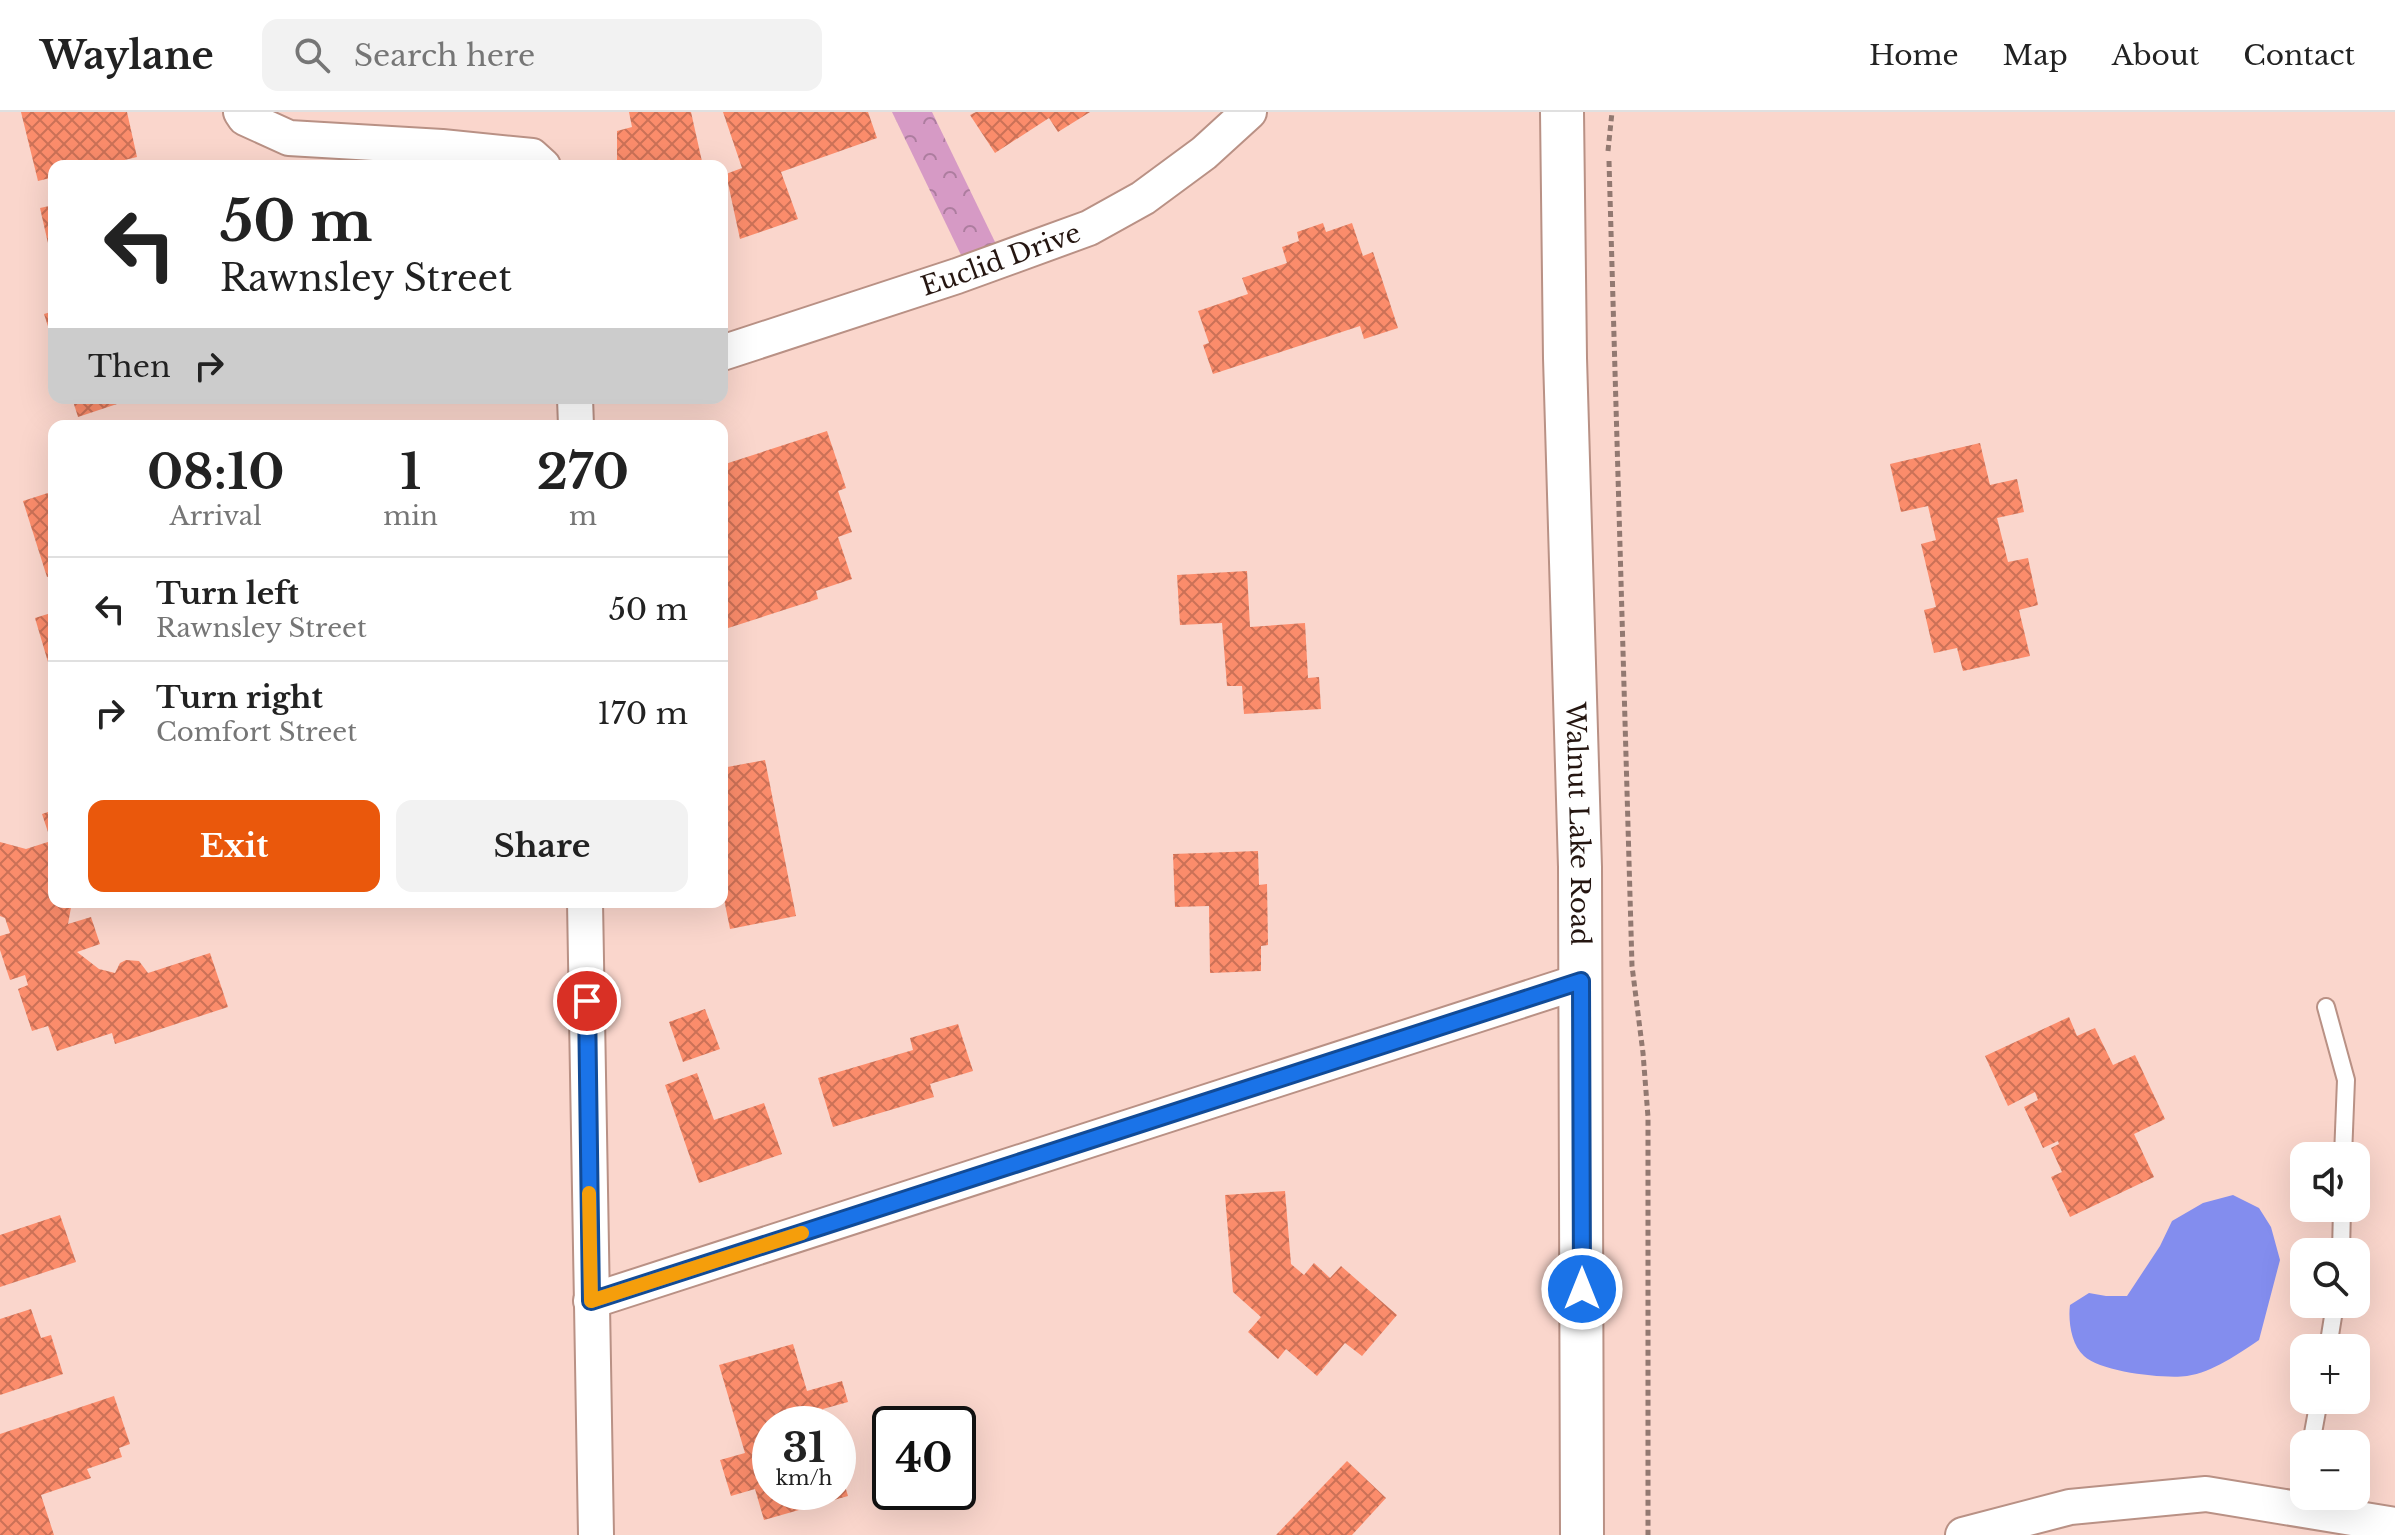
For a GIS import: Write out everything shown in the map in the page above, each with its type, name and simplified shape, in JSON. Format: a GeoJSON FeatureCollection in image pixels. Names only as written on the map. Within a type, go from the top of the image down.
{"type":"FeatureCollection","features":[{"type":"Feature","properties":{"kind":"street"},"geometry":{"type":"LineString","coordinates":[[241,112],[245,118],[289,138],[442,147],[532,156],[536,160]]}},
{"type":"Feature","properties":{"kind":"street","name":"Euclid Drive"},"geometry":{"type":"LineString","coordinates":[[728,351],[943,281],[1089,228],[1143,198],[1204,153],[1249,112]]}},
{"type":"Feature","properties":{"kind":"street","name":"Walnut Lake Road"},"geometry":{"type":"LineString","coordinates":[[1562,112],[1581,981],[1582,1535]]}},
{"type":"Feature","properties":{"kind":"street"},"geometry":{"type":"LineString","coordinates":[[585,908],[596,1535]]}},
{"type":"Feature","properties":{"kind":"street"},"geometry":{"type":"LineString","coordinates":[[591,1301],[1581,981]]}},
{"type":"Feature","properties":{"kind":"street"},"geometry":{"type":"LineString","coordinates":[[1963,1535],[2070,1507],[2206,1494],[2290,1502]]}},
{"type":"Feature","properties":{"kind":"street"},"geometry":{"type":"LineString","coordinates":[[2333,1510],[2395,1525]]}},
{"type":"Feature","properties":{"kind":"lane"},"geometry":{"type":"LineString","coordinates":[[2326,1007],[2346,1080],[2344,1142]]}},
{"type":"Feature","properties":{"kind":"path"},"geometry":{"type":"LineString","coordinates":[[1612,112],[1608,148],[1632,966],[1648,1117],[1648,1535]]}},
{"type":"Feature","properties":{"kind":"green space"},"geometry":{"type":"Polygon","coordinates":[[[892,112],[932,112],[996,244],[962,257],[892,112]]]}},
{"type":"Feature","properties":{"kind":"water"},"geometry":{"type":"Polygon","coordinates":[[[2233,1195],[2259,1208],[2271,1227],[2280,1260],[2259,1340],[2216,1367],[2187,1376],[2133,1373],[2092,1362],[2084,1356],[2071,1332],[2070,1305],[2089,1293],[2127,1296],[2160,1246],[2172,1221],[2203,1203],[2233,1195]]]}},
{"type":"Feature","properties":{"kind":"building"},"geometry":{"type":"Polygon","coordinates":[[[21,112],[127,112],[137,157],[125,160],[48,160],[48,178],[38,181],[21,112]]]}},
{"type":"Feature","properties":{"kind":"building"},"geometry":{"type":"Polygon","coordinates":[[[629,112],[691,112],[702,160],[617,160],[617,131],[632,127],[629,112]]]}},
{"type":"Feature","properties":{"kind":"building"},"geometry":{"type":"Polygon","coordinates":[[[723,112],[868,112],[877,138],[781,172],[798,219],[740,239],[728,173],[742,168],[723,112]]]}},
{"type":"Feature","properties":{"kind":"building"},"geometry":{"type":"Polygon","coordinates":[[[976,112],[1090,112],[1058,132],[1049,118],[995,153],[970,115],[976,112]]]}},
{"type":"Feature","properties":{"kind":"building"},"geometry":{"type":"Polygon","coordinates":[[[48,206],[48,243],[40,208],[48,206]]]}},
{"type":"Feature","properties":{"kind":"building"},"geometry":{"type":"Polygon","coordinates":[[[1323,223],[1326,232],[1352,223],[1363,256],[1373,252],[1398,328],[1364,339],[1360,326],[1213,374],[1203,345],[1209,343],[1198,311],[1248,294],[1242,278],[1287,263],[1282,247],[1299,241],[1297,232],[1323,223]]]}},
{"type":"Feature","properties":{"kind":"building"},"geometry":{"type":"Polygon","coordinates":[[[74,404],[117,404],[78,417],[74,404]]]}},
{"type":"Feature","properties":{"kind":"building"},"geometry":{"type":"Polygon","coordinates":[[[827,431],[846,488],[838,491],[852,532],[838,537],[852,579],[816,591],[818,599],[728,628],[728,463],[827,431]]]}},
{"type":"Feature","properties":{"kind":"building"},"geometry":{"type":"Polygon","coordinates":[[[1980,443],[1990,485],[2017,479],[2024,512],[1997,518],[2008,562],[2028,558],[2038,605],[2019,610],[2030,656],[1963,671],[1957,648],[1934,653],[1924,610],[1936,607],[1921,544],[1936,540],[1928,506],[1901,512],[1890,464],[1980,443]]]}},
{"type":"Feature","properties":{"kind":"building"},"geometry":{"type":"Polygon","coordinates":[[[48,493],[48,577],[47,577],[23,501],[48,493]]]}},
{"type":"Feature","properties":{"kind":"building"},"geometry":{"type":"Polygon","coordinates":[[[1247,571],[1250,627],[1305,623],[1308,678],[1319,677],[1321,709],[1244,714],[1242,686],[1227,686],[1222,623],[1180,625],[1177,575],[1247,571]]]}},
{"type":"Feature","properties":{"kind":"building"},"geometry":{"type":"Polygon","coordinates":[[[48,614],[48,662],[35,618],[48,614]]]}},
{"type":"Feature","properties":{"kind":"building"},"geometry":{"type":"Polygon","coordinates":[[[765,760],[796,916],[730,929],[726,908],[728,767],[765,760]]]}},
{"type":"Feature","properties":{"kind":"building"},"geometry":{"type":"Polygon","coordinates":[[[48,812],[48,832],[42,814],[48,812]]]}},
{"type":"Feature","properties":{"kind":"building"},"geometry":{"type":"Polygon","coordinates":[[[0,842],[26,849],[48,842],[48,908],[71,908],[68,924],[91,917],[100,944],[77,952],[99,969],[115,973],[120,963],[126,960],[139,961],[148,973],[210,953],[228,1007],[115,1044],[112,1033],[57,1051],[48,1026],[32,1031],[18,989],[28,985],[25,975],[10,980],[0,950],[0,936],[10,933],[5,918],[0,916],[0,842]]]}},
{"type":"Feature","properties":{"kind":"building"},"geometry":{"type":"Polygon","coordinates":[[[1258,851],[1259,885],[1267,884],[1268,945],[1261,946],[1261,971],[1210,973],[1209,906],[1175,907],[1173,854],[1258,851]]]}},
{"type":"Feature","properties":{"kind":"building"},"geometry":{"type":"Polygon","coordinates":[[[705,1009],[720,1049],[683,1062],[669,1022],[705,1009]]]}},
{"type":"Feature","properties":{"kind":"building"},"geometry":{"type":"Polygon","coordinates":[[[2069,1017],[2077,1036],[2095,1028],[2113,1065],[2135,1055],[2165,1119],[2134,1134],[2154,1177],[2070,1217],[2051,1177],[2062,1172],[2051,1148],[2059,1144],[2058,1141],[2043,1148],[2024,1107],[2038,1100],[2035,1092],[2008,1106],[1985,1056],[2069,1017]]]}},
{"type":"Feature","properties":{"kind":"building"},"geometry":{"type":"Polygon","coordinates":[[[958,1024],[973,1071],[930,1084],[934,1097],[833,1127],[818,1078],[913,1050],[910,1038],[958,1024]]]}},
{"type":"Feature","properties":{"kind":"building"},"geometry":{"type":"Polygon","coordinates":[[[697,1073],[714,1120],[764,1103],[782,1154],[699,1183],[665,1085],[697,1073]]]}},
{"type":"Feature","properties":{"kind":"building"},"geometry":{"type":"Polygon","coordinates":[[[1285,1191],[1291,1264],[1304,1275],[1314,1263],[1330,1278],[1341,1266],[1397,1315],[1362,1356],[1345,1343],[1317,1376],[1286,1349],[1278,1359],[1248,1332],[1261,1317],[1233,1292],[1225,1195],[1285,1191]]]}},
{"type":"Feature","properties":{"kind":"building"},"geometry":{"type":"Polygon","coordinates":[[[60,1215],[76,1262],[0,1287],[0,1235],[60,1215]]]}},
{"type":"Feature","properties":{"kind":"building"},"geometry":{"type":"Polygon","coordinates":[[[31,1309],[41,1338],[51,1335],[63,1374],[0,1395],[0,1319],[31,1309]]]}},
{"type":"Feature","properties":{"kind":"building"},"geometry":{"type":"Polygon","coordinates":[[[793,1344],[807,1391],[842,1381],[848,1402],[834,1406],[752,1406],[752,1490],[731,1496],[720,1460],[745,1453],[719,1365],[793,1344]]]}},
{"type":"Feature","properties":{"kind":"building"},"geometry":{"type":"Polygon","coordinates":[[[114,1396],[130,1444],[119,1448],[122,1457],[87,1469],[91,1478],[41,1495],[54,1535],[0,1535],[0,1434],[114,1396]]]}},
{"type":"Feature","properties":{"kind":"building"},"geometry":{"type":"Polygon","coordinates":[[[1347,1461],[1386,1498],[1352,1535],[1276,1535],[1347,1461]]]}},
{"type":"Feature","properties":{"kind":"building"},"geometry":{"type":"Polygon","coordinates":[[[761,1510],[799,1510],[764,1520],[761,1510]]]}},
{"type":"Feature","properties":{"kind":"slow traffic"},"geometry":{"type":"LineString","coordinates":[[589,1193],[591,1301],[802,1233]]}},
{"type":"Feature","properties":{"kind":"route"},"geometry":{"type":"LineString","coordinates":[[587,1001],[591,1301],[1581,981],[1582,1289]]}}]}
